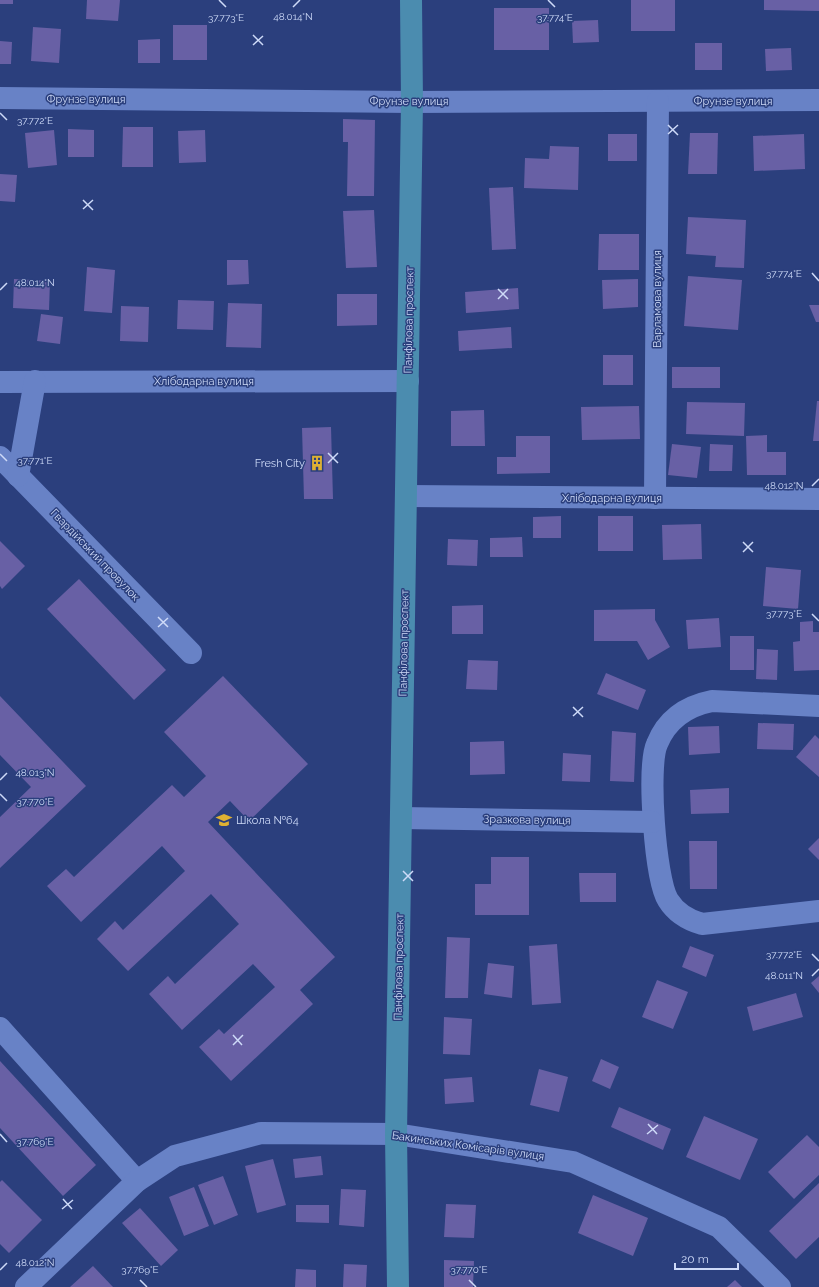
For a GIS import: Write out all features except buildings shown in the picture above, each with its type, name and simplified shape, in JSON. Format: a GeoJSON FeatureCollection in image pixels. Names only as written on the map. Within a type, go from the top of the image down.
{"type":"FeatureCollection","features":[{"type":"Feature","properties":{"kind":"main road","name":"Панфілова проспект"},"geometry":{"type":"LineString","coordinates":[[398,1287],[396,1134],[412,102],[411,0]]}},
{"type":"Feature","properties":{"kind":"street","name":"Фрунзе вулиця"},"geometry":{"type":"LineString","coordinates":[[0,98],[412,102],[819,100]]}},
{"type":"Feature","properties":{"kind":"street","name":"Варламова вулиця"},"geometry":{"type":"LineString","coordinates":[[655,498],[658,101]]}},
{"type":"Feature","properties":{"kind":"street"},"geometry":{"type":"LineString","coordinates":[[18,476],[35,381]]}},
{"type":"Feature","properties":{"kind":"street","name":"Хлібодарна вулиця"},"geometry":{"type":"LineString","coordinates":[[0,382],[408,381]]}},
{"type":"Feature","properties":{"kind":"street","name":"Гвардійський провулок"},"geometry":{"type":"LineString","coordinates":[[0,457],[191,653]]}},
{"type":"Feature","properties":{"kind":"street","name":"Хлібодарна вулиця"},"geometry":{"type":"LineString","coordinates":[[406,496],[819,499]]}},
{"type":"Feature","properties":{"kind":"street"},"geometry":{"type":"LineString","coordinates":[[819,706],[712,701],[698,704],[685,710],[673,719],[664,730],[656,745],[652,822],[663,891],[674,909],[690,921],[702,924],[819,912]]}},
{"type":"Feature","properties":{"kind":"street","name":"Зразкова вулиця"},"geometry":{"type":"LineString","coordinates":[[401,818],[652,822]]}},
{"type":"Feature","properties":{"kind":"street"},"geometry":{"type":"LineString","coordinates":[[0,1028],[137,1181]]}},
{"type":"Feature","properties":{"kind":"street","name":"Бакинських Комісарів вулиця"},"geometry":{"type":"LineString","coordinates":[[26,1287],[137,1181],[175,1156],[261,1133],[396,1134],[573,1162],[719,1227],[780,1287]]}},
{"type":"Feature","properties":{"kind":"place","name":"Fresh City"},"geometry":{"type":"Point","coordinates":[317,463]}},
{"type":"Feature","properties":{"kind":"place","name":"Школа №64"},"geometry":{"type":"Point","coordinates":[224,820]}}]}
